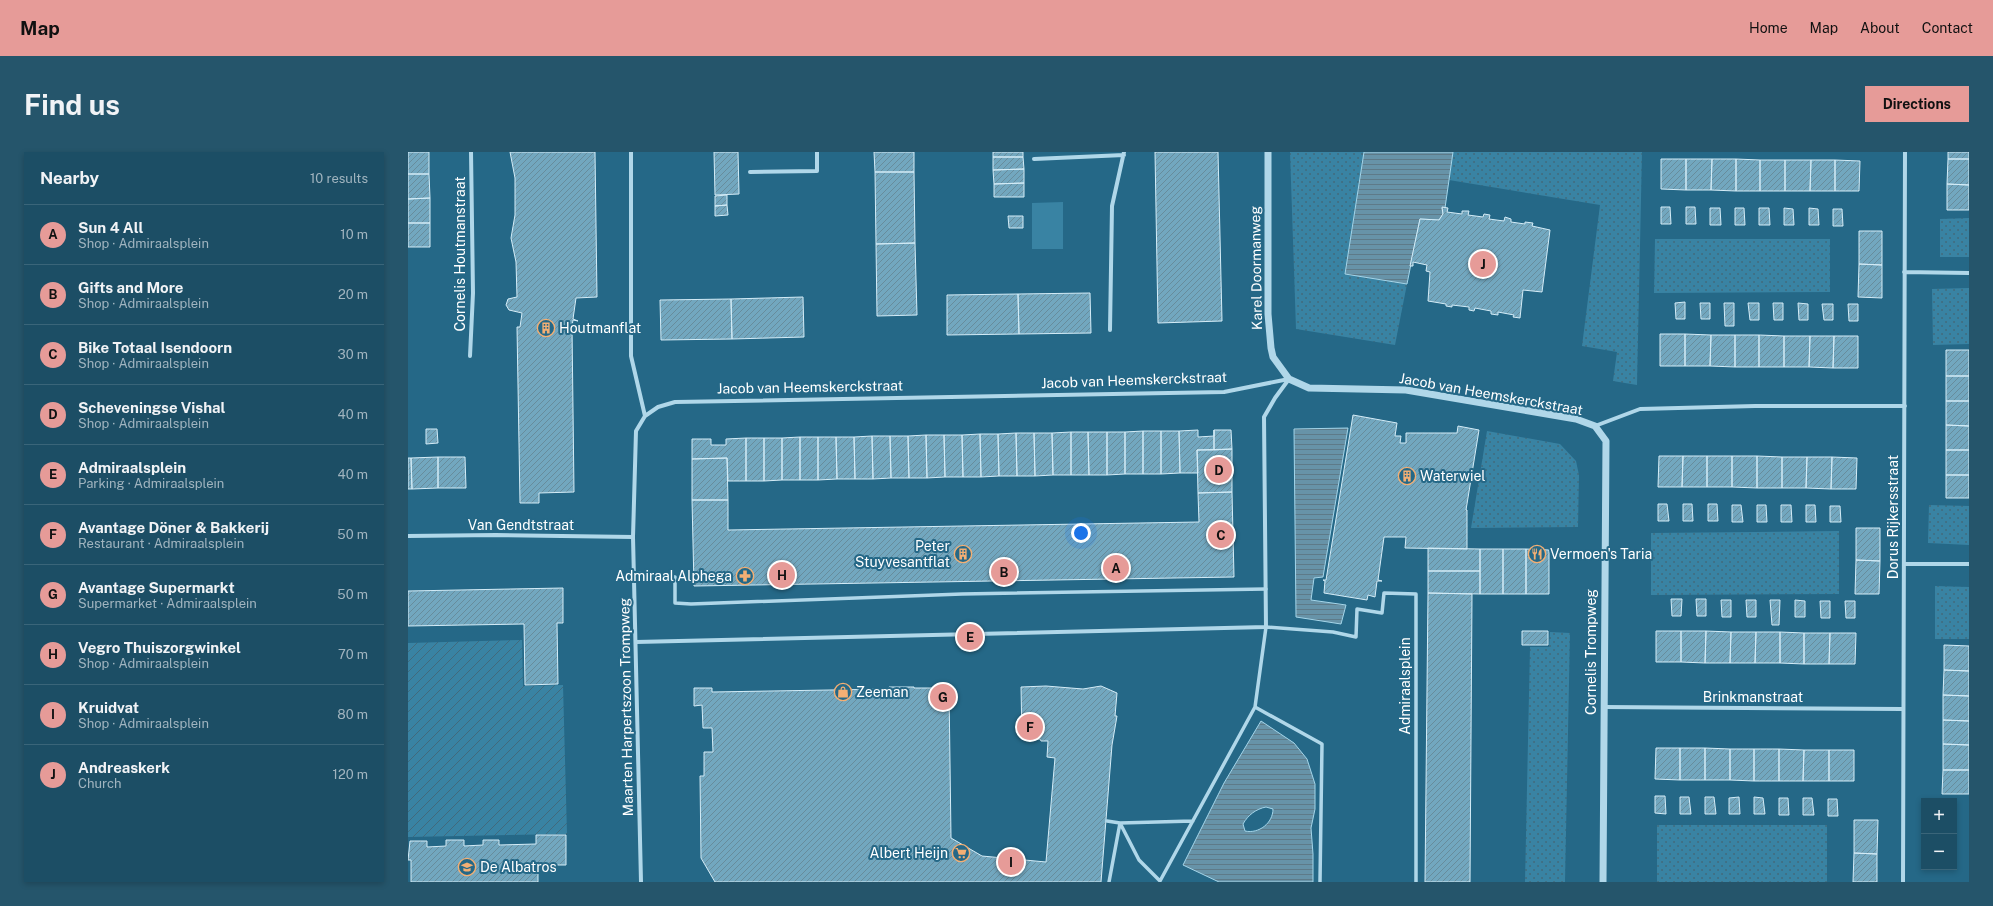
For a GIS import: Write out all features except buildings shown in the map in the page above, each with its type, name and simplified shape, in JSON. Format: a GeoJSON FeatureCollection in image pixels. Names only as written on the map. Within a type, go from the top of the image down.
{"type":"FeatureCollection","features":[{"type":"Feature","properties":{"kind":"street","name":"Cornelis Houtmanstraat"},"geometry":{"type":"LineString","coordinates":[[470,356],[473,293],[471,152]]}},
{"type":"Feature","properties":{"kind":"street"},"geometry":{"type":"LineString","coordinates":[[631,152],[631,356],[645,416]]}},
{"type":"Feature","properties":{"kind":"street"},"geometry":{"type":"LineString","coordinates":[[750,172],[817,171],[817,152]]}},
{"type":"Feature","properties":{"kind":"street","name":"Karel Doormanweg"},"geometry":{"type":"LineString","coordinates":[[1268,152],[1268,314],[1270,348],[1273,357],[1289,379]]}},
{"type":"Feature","properties":{"kind":"street","name":"Dorus Rijkersstraat"},"geometry":{"type":"LineString","coordinates":[[1903,882],[1902,709],[1905,406],[1905,152]]}},
{"type":"Feature","properties":{"kind":"street"},"geometry":{"type":"LineString","coordinates":[[1034,159],[1124,154],[1112,206],[1110,330]]}},
{"type":"Feature","properties":{"kind":"street"},"geometry":{"type":"LineString","coordinates":[[1904,272],[1969,273]]}},
{"type":"Feature","properties":{"kind":"street"},"geometry":{"type":"LineString","coordinates":[[1120,823],[1139,860],[1161,881],[1255,707],[1266,627],[1264,417],[1275,398],[1289,379]]}},
{"type":"Feature","properties":{"kind":"street","name":"Jacob van Heemskerckstraat"},"geometry":{"type":"LineString","coordinates":[[645,416],[658,406],[675,402],[1224,392],[1289,379],[1309,388],[1406,390],[1576,419],[1596,426],[1640,409],[1755,406],[1905,406]]}},
{"type":"Feature","properties":{"kind":"street","name":"Maarten Harpertszoon Trompweg"},"geometry":{"type":"LineString","coordinates":[[641,882],[633,537],[636,432],[645,416]]}},
{"type":"Feature","properties":{"kind":"street","name":"Cornelis Trompweg"},"geometry":{"type":"LineString","coordinates":[[1596,426],[1606,441],[1603,882]]}},
{"type":"Feature","properties":{"kind":"street","name":"Van Gendtstraat"},"geometry":{"type":"LineString","coordinates":[[408,536],[496,535],[633,537]]}},
{"type":"Feature","properties":{"kind":"street"},"geometry":{"type":"LineString","coordinates":[[1904,564],[1969,564]]}},
{"type":"Feature","properties":{"kind":"street"},"geometry":{"type":"LineString","coordinates":[[635,573],[675,577],[675,603],[691,604],[962,594],[1266,589]]}},
{"type":"Feature","properties":{"kind":"street","name":"Admiraalsplein"},"geometry":{"type":"LineString","coordinates":[[1266,627],[1333,632],[1356,637],[1357,610],[1382,613],[1384,593],[1416,594],[1416,882]]}},
{"type":"Feature","properties":{"kind":"street"},"geometry":{"type":"LineString","coordinates":[[636,642],[1266,627]]}},
{"type":"Feature","properties":{"kind":"street"},"geometry":{"type":"LineString","coordinates":[[1255,707],[1322,744],[1320,882]]}},
{"type":"Feature","properties":{"kind":"street","name":"Brinkmanstraat"},"geometry":{"type":"LineString","coordinates":[[1604,707],[1902,709]]}},
{"type":"Feature","properties":{"kind":"street"},"geometry":{"type":"LineString","coordinates":[[1106,821],[1120,823],[1193,821]]}},
{"type":"Feature","properties":{"kind":"street"},"geometry":{"type":"LineString","coordinates":[[1109,882],[1120,823]]}},
{"type":"Feature","properties":{"kind":"shaded area"},"geometry":{"type":"Polygon","coordinates":[[[1290,152],[1364,152],[1345,273],[1407,284],[1395,345],[1296,329],[1290,152]]]}},
{"type":"Feature","properties":{"kind":"shaded area"},"geometry":{"type":"Polygon","coordinates":[[[1364,152],[1453,152],[1445,208],[1442,208],[1443,214],[1439,220],[1420,219],[1407,284],[1345,274],[1364,152]]]}},
{"type":"Feature","properties":{"kind":"shaded area"},"geometry":{"type":"Polygon","coordinates":[[[1453,152],[1642,152],[1637,385],[1613,381],[1617,352],[1582,346],[1600,205],[1449,180],[1453,152]]]}},
{"type":"Feature","properties":{"kind":"shaded area"},"geometry":{"type":"Polygon","coordinates":[[[1063,202],[1063,249],[1032,249],[1032,203],[1063,202]]]}},
{"type":"Feature","properties":{"kind":"shaded area"},"geometry":{"type":"Polygon","coordinates":[[[1969,218],[1969,257],[1940,257],[1940,219],[1969,218]]]}},
{"type":"Feature","properties":{"kind":"shaded area"},"geometry":{"type":"Polygon","coordinates":[[[1655,239],[1830,239],[1830,292],[1654,293],[1655,239]]]}},
{"type":"Feature","properties":{"kind":"shaded area"},"geometry":{"type":"Polygon","coordinates":[[[1969,288],[1969,344],[1933,345],[1932,289],[1969,288]]]}},
{"type":"Feature","properties":{"kind":"shaded area"},"geometry":{"type":"Polygon","coordinates":[[[1348,428],[1323,577],[1314,578],[1311,600],[1346,605],[1341,624],[1296,617],[1294,429],[1348,428]]]}},
{"type":"Feature","properties":{"kind":"shaded area"},"geometry":{"type":"Polygon","coordinates":[[[1487,431],[1560,444],[1576,461],[1579,475],[1578,527],[1471,528],[1487,431]]]}},
{"type":"Feature","properties":{"kind":"shaded area"},"geometry":{"type":"Polygon","coordinates":[[[1929,505],[1969,506],[1969,545],[1928,543],[1929,505]]]}},
{"type":"Feature","properties":{"kind":"shaded area"},"geometry":{"type":"Polygon","coordinates":[[[1839,531],[1839,594],[1651,595],[1651,533],[1839,531]]]}},
{"type":"Feature","properties":{"kind":"shaded area"},"geometry":{"type":"Polygon","coordinates":[[[1935,586],[1969,587],[1969,639],[1935,639],[1935,586]]]}},
{"type":"Feature","properties":{"kind":"shaded area"},"geometry":{"type":"Polygon","coordinates":[[[1550,632],[1570,633],[1565,882],[1525,882],[1530,647],[1549,647],[1550,632]]]}},
{"type":"Feature","properties":{"kind":"shaded area"},"geometry":{"type":"Polygon","coordinates":[[[522,640],[523,686],[563,685],[567,834],[408,837],[408,643],[522,640]]]}},
{"type":"Feature","properties":{"kind":"shaded area"},"geometry":{"type":"Polygon","coordinates":[[[1261,721],[1294,743],[1307,759],[1315,784],[1315,809],[1311,828],[1313,882],[1219,882],[1183,865],[1224,783],[1261,721]],[[1266,807],[1253,813],[1243,824],[1245,831],[1255,831],[1268,823],[1271,819],[1273,809],[1266,807]]]}},
{"type":"Feature","properties":{"kind":"shaded area"},"geometry":{"type":"Polygon","coordinates":[[[1657,825],[1827,825],[1827,882],[1657,882],[1657,825]]]}},
{"type":"Feature","properties":{"kind":"place","name":"Andreaskerk"},"geometry":{"type":"Point","coordinates":[1483,264]}},
{"type":"Feature","properties":{"kind":"place","name":"Houtmanflat"},"geometry":{"type":"Point","coordinates":[546,328]}},
{"type":"Feature","properties":{"kind":"place","name":"Scheveningse Vishal"},"geometry":{"type":"Point","coordinates":[1219,470]}},
{"type":"Feature","properties":{"kind":"place","name":"Waterwiel"},"geometry":{"type":"Point","coordinates":[1407,476]}},
{"type":"Feature","properties":{"kind":"place","name":"Bike Totaal Isendoorn"},"geometry":{"type":"Point","coordinates":[1221,535]}},
{"type":"Feature","properties":{"kind":"place","name":"Peter Stuyvesantflat"},"geometry":{"type":"Point","coordinates":[963,554]}},
{"type":"Feature","properties":{"kind":"place","name":"Vermoen's Taria"},"geometry":{"type":"Point","coordinates":[1537,554]}},
{"type":"Feature","properties":{"kind":"place","name":"Sun 4 All"},"geometry":{"type":"Point","coordinates":[1116,568]}},
{"type":"Feature","properties":{"kind":"place","name":"Gifts and More"},"geometry":{"type":"Point","coordinates":[1004,572]}},
{"type":"Feature","properties":{"kind":"place","name":"Vegro Thuiszorgwinkel"},"geometry":{"type":"Point","coordinates":[782,575]}},
{"type":"Feature","properties":{"kind":"place","name":"Admiraal Alphega"},"geometry":{"type":"Point","coordinates":[745,576]}},
{"type":"Feature","properties":{"kind":"place","name":"Admiraalsplein"},"geometry":{"type":"Point","coordinates":[970,637]}},
{"type":"Feature","properties":{"kind":"place","name":"Zeeman"},"geometry":{"type":"Point","coordinates":[843,692]}},
{"type":"Feature","properties":{"kind":"place","name":"Avantage Supermarkt"},"geometry":{"type":"Point","coordinates":[943,697]}},
{"type":"Feature","properties":{"kind":"place","name":"Avantage Döner & Bakkerij"},"geometry":{"type":"Point","coordinates":[1030,727]}},
{"type":"Feature","properties":{"kind":"place","name":"Albert Heijn"},"geometry":{"type":"Point","coordinates":[961,853]}},
{"type":"Feature","properties":{"kind":"place","name":"Kruidvat"},"geometry":{"type":"Point","coordinates":[1011,862]}},
{"type":"Feature","properties":{"kind":"place","name":"De Albatros"},"geometry":{"type":"Point","coordinates":[467,867]}}]}
